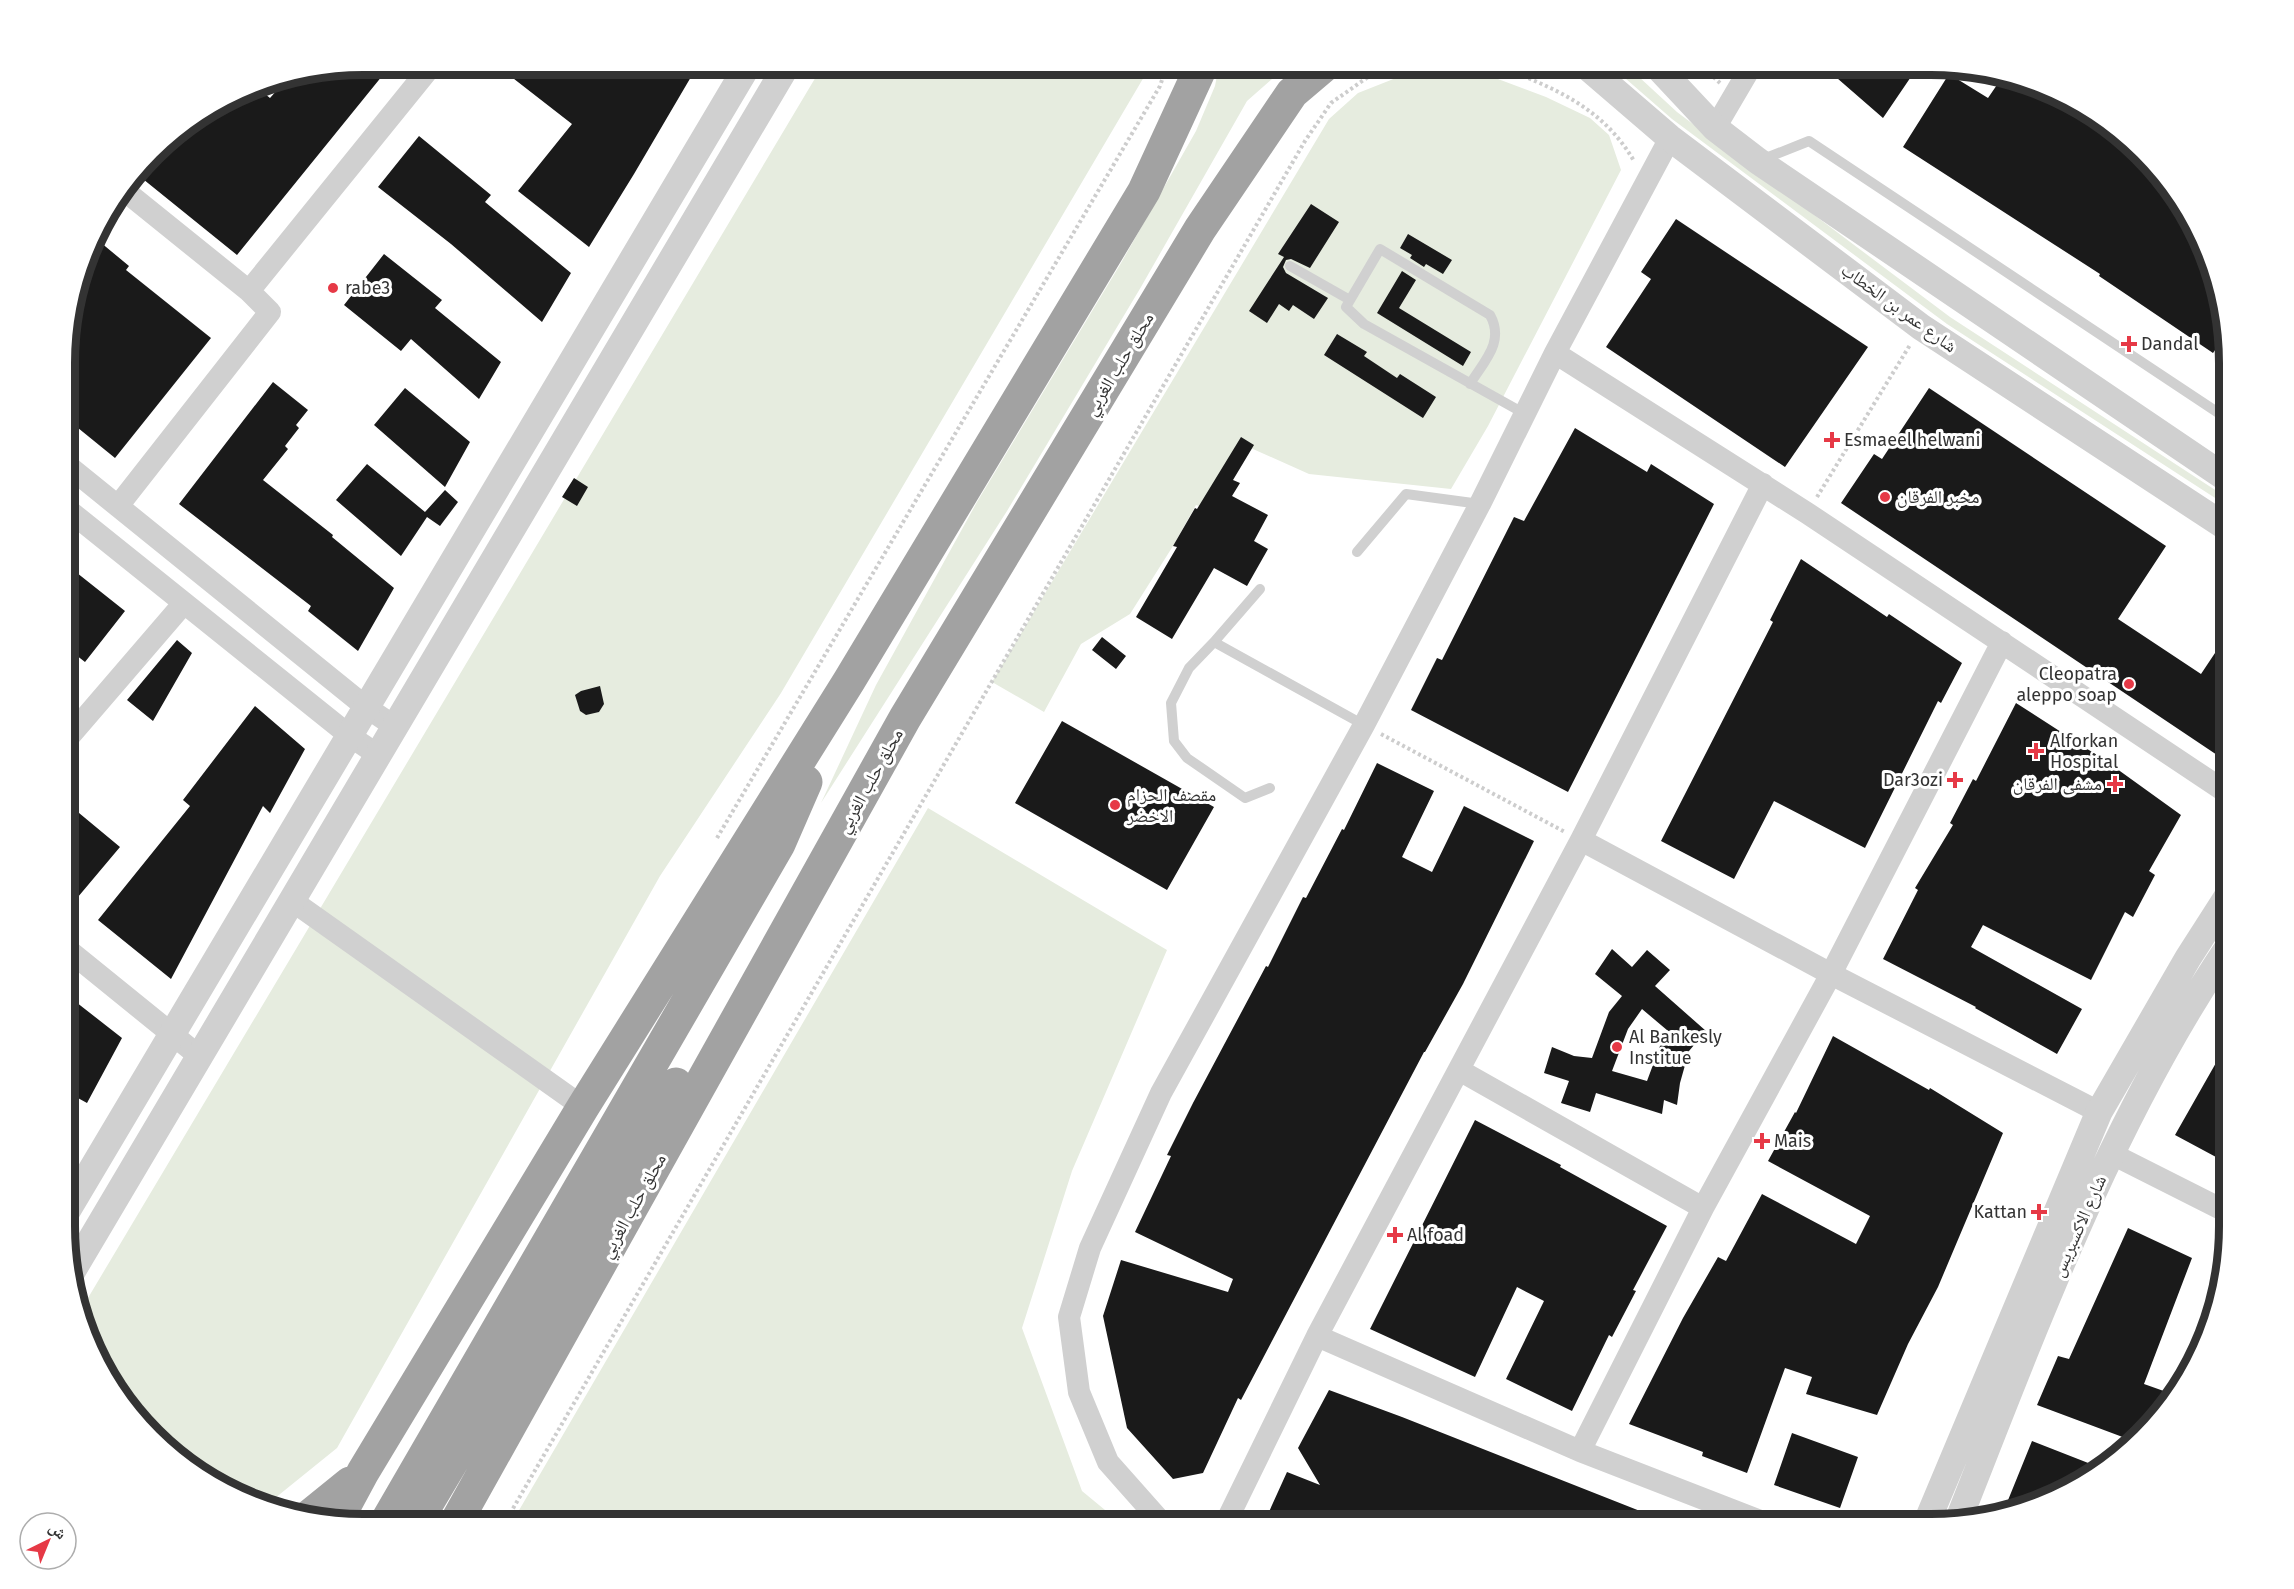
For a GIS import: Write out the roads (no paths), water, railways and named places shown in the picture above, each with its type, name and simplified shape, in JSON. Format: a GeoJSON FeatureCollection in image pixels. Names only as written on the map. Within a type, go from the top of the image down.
{"type":"FeatureCollection","features":[{"type":"Feature","properties":{"kind":"highway"},"geometry":{"type":"LineString","coordinates":[[341,1513],[363,1472],[583,1107],[849,681],[1144,191],[1197,75]]}},
{"type":"Feature","properties":{"kind":"highway","name":"محلق حلب الغربي"},"geometry":{"type":"LineString","coordinates":[[460,1514],[905,718],[1200,230],[1293,93],[1314,75]]}},
{"type":"Feature","properties":{"kind":"highway"},"geometry":{"type":"LineString","coordinates":[[391,1514],[779,844],[849,681]]}},
{"type":"Feature","properties":{"kind":"highway"},"geometry":{"type":"LineString","coordinates":[[421,1514],[806,865],[905,718]]}},
{"type":"Feature","properties":{"kind":"highway"},"geometry":{"type":"LineString","coordinates":[[485,1514],[500,1445]]}},
{"type":"Feature","properties":{"kind":"highway"},"geometry":{"type":"LineString","coordinates":[[316,1510],[363,1472]]}},
{"type":"Feature","properties":{"kind":"street"},"geometry":{"type":"LineString","coordinates":[[249,291],[423,75]]}},
{"type":"Feature","properties":{"kind":"street"},"geometry":{"type":"LineString","coordinates":[[75,1198],[742,75]]}},
{"type":"Feature","properties":{"kind":"street"},"geometry":{"type":"LineString","coordinates":[[77,1263],[781,75]]}},
{"type":"Feature","properties":{"kind":"street","name":"شارع عمر بن الخطاب"},"geometry":{"type":"LineString","coordinates":[[1597,75],[1671,138],[1921,327],[2219,522]]}},
{"type":"Feature","properties":{"kind":"street"},"geometry":{"type":"LineString","coordinates":[[1665,75],[1715,128],[1758,161],[2219,473]]}},
{"type":"Feature","properties":{"kind":"street"},"geometry":{"type":"LineString","coordinates":[[1715,128],[1746,75]]}},
{"type":"Feature","properties":{"kind":"street"},"geometry":{"type":"LineString","coordinates":[[1153,1514],[1108,1462],[1079,1392],[1069,1317],[1090,1248],[1161,1093],[1364,725],[1480,504],[1555,353],[1671,138]]}},
{"type":"Feature","properties":{"kind":"street"},"geometry":{"type":"LineString","coordinates":[[118,506],[270,312],[249,291],[129,195]]}},
{"type":"Feature","properties":{"kind":"street"},"geometry":{"type":"LineString","coordinates":[[1555,353],[1763,484],[2219,787]]}},
{"type":"Feature","properties":{"kind":"street"},"geometry":{"type":"LineString","coordinates":[[75,471],[366,707],[394,726]]}},
{"type":"Feature","properties":{"kind":"street"},"geometry":{"type":"LineString","coordinates":[[1230,1514],[1317,1336],[1581,840],[1763,484]]}},
{"type":"Feature","properties":{"kind":"street"},"geometry":{"type":"LineString","coordinates":[[75,515],[350,736],[378,755]]}},
{"type":"Feature","properties":{"kind":"street"},"geometry":{"type":"LineString","coordinates":[[75,730],[184,603]]}},
{"type":"Feature","properties":{"kind":"street"},"geometry":{"type":"LineString","coordinates":[[1580,1451],[1703,1208],[1831,974],[2002,642]]}},
{"type":"Feature","properties":{"kind":"street"},"geometry":{"type":"LineString","coordinates":[[1581,840],[1831,974],[2099,1112]]}},
{"type":"Feature","properties":{"kind":"street"},"geometry":{"type":"LineString","coordinates":[[291,900],[583,1107]]}},
{"type":"Feature","properties":{"kind":"street"},"geometry":{"type":"LineString","coordinates":[[1930,1514],[2099,1112],[2188,958],[2219,910]]}},
{"type":"Feature","properties":{"kind":"street"},"geometry":{"type":"LineString","coordinates":[[75,956],[199,1056]]}},
{"type":"Feature","properties":{"kind":"street","name":"شارع الاكسبريس"},"geometry":{"type":"LineString","coordinates":[[1961,1512],[2046,1300],[2112,1154],[2154,1067],[2219,961]]}},
{"type":"Feature","properties":{"kind":"street"},"geometry":{"type":"LineString","coordinates":[[1459,1071],[1703,1208]]}},
{"type":"Feature","properties":{"kind":"street"},"geometry":{"type":"LineString","coordinates":[[2112,1154],[2219,1208]]}},
{"type":"Feature","properties":{"kind":"street"},"geometry":{"type":"LineString","coordinates":[[1317,1336],[1580,1451],[1742,1514]]}},
{"type":"Feature","properties":{"kind":"lane"},"geometry":{"type":"LineString","coordinates":[[1758,161],[1809,141],[2219,413]]}},
{"type":"Feature","properties":{"kind":"lane"},"geometry":{"type":"LineString","coordinates":[[1470,384],[1496,341],[1496,326],[1490,315],[1380,249],[1346,307],[1364,324],[1470,384],[1524,414]]}},
{"type":"Feature","properties":{"kind":"lane"},"geometry":{"type":"LineString","coordinates":[[1290,266],[1350,300]]}},
{"type":"Feature","properties":{"kind":"lane"},"geometry":{"type":"LineString","coordinates":[[1357,552],[1406,494],[1480,504]]}},
{"type":"Feature","properties":{"kind":"lane"},"geometry":{"type":"LineString","coordinates":[[1260,589],[1189,668],[1171,703],[1174,741],[1187,758],[1245,798],[1270,788]]}},
{"type":"Feature","properties":{"kind":"lane"},"geometry":{"type":"LineString","coordinates":[[1214,642],[1364,725]]}},
{"type":"Feature","properties":{"kind":"place","name":"rabe3"},"geometry":{"type":"Point","coordinates":[333,288]}},
{"type":"Feature","properties":{"kind":"place","name":"Dandal"},"geometry":{"type":"Point","coordinates":[2129,344]}},
{"type":"Feature","properties":{"kind":"place","name":"Esmaeel helwani"},"geometry":{"type":"Point","coordinates":[1832,440]}},
{"type":"Feature","properties":{"kind":"place","name":"مخبر الفرقان"},"geometry":{"type":"Point","coordinates":[1885,497]}},
{"type":"Feature","properties":{"kind":"place","name":"Cleopatra aleppo soap"},"geometry":{"type":"Point","coordinates":[2129,684]}},
{"type":"Feature","properties":{"kind":"place","name":"Alforkan Hospital"},"geometry":{"type":"Point","coordinates":[2036,751]}},
{"type":"Feature","properties":{"kind":"place","name":"Dar3ozi"},"geometry":{"type":"Point","coordinates":[1955,780]}},
{"type":"Feature","properties":{"kind":"place","name":"مشفى الفرقان"},"geometry":{"type":"Point","coordinates":[2115,784]}},
{"type":"Feature","properties":{"kind":"place","name":"مقصف الحزام الاخضر"},"geometry":{"type":"Point","coordinates":[1115,805]}},
{"type":"Feature","properties":{"kind":"place","name":"Al Bankesly Institue"},"geometry":{"type":"Point","coordinates":[1617,1047]}},
{"type":"Feature","properties":{"kind":"place","name":"Mais"},"geometry":{"type":"Point","coordinates":[1762,1141]}},
{"type":"Feature","properties":{"kind":"place","name":"Kattan"},"geometry":{"type":"Point","coordinates":[2039,1212]}},
{"type":"Feature","properties":{"kind":"place","name":"Al foad"},"geometry":{"type":"Point","coordinates":[1395,1235]}}]}
